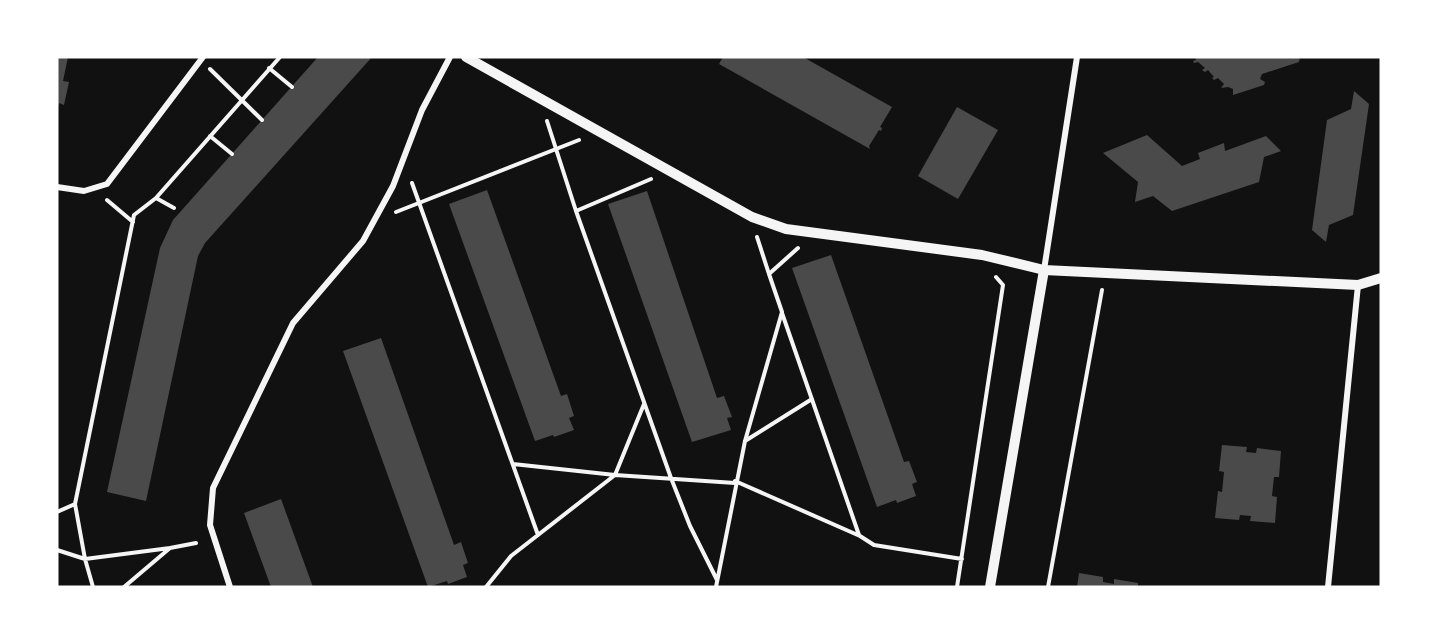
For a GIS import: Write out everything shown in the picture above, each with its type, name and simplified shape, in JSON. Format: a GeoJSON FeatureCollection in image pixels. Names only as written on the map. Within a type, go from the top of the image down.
{"type":"FeatureCollection","features":[{"type":"Feature","properties":{"kind":"street"},"geometry":{"type":"LineString","coordinates":[[230,587],[210,525],[213,488],[293,323],[363,241],[368,232],[393,186],[422,110],[450,57]]}},
{"type":"Feature","properties":{"kind":"street"},"geometry":{"type":"LineString","coordinates":[[466,57],[752,217],[786,229],[982,255],[1044,270],[1358,285],[1381,278]]}},
{"type":"Feature","properties":{"kind":"street"},"geometry":{"type":"LineString","coordinates":[[990,587],[1044,270],[1077,57]]}},
{"type":"Feature","properties":{"kind":"street"},"geometry":{"type":"LineString","coordinates":[[57,187],[84,191],[107,184],[202,59]]}},
{"type":"Feature","properties":{"kind":"street"},"geometry":{"type":"LineString","coordinates":[[1328,587],[1358,285]]}},
{"type":"Feature","properties":{"kind":"path"},"geometry":{"type":"LineString","coordinates":[[93,587],[85,559],[75,504],[134,215],[156,198],[280,57]]}},
{"type":"Feature","properties":{"kind":"path"},"geometry":{"type":"LineString","coordinates":[[202,59],[262,120]]}},
{"type":"Feature","properties":{"kind":"path"},"geometry":{"type":"LineString","coordinates":[[270,68],[292,87]]}},
{"type":"Feature","properties":{"kind":"path"},"geometry":{"type":"LineString","coordinates":[[547,121],[576,212],[671,478],[690,526],[717,581]]}},
{"type":"Feature","properties":{"kind":"path"},"geometry":{"type":"LineString","coordinates":[[210,136],[232,154]]}},
{"type":"Feature","properties":{"kind":"path"},"geometry":{"type":"LineString","coordinates":[[395,212],[578,140]]}},
{"type":"Feature","properties":{"kind":"path"},"geometry":{"type":"LineString","coordinates":[[410,177],[538,535]]}},
{"type":"Feature","properties":{"kind":"path"},"geometry":{"type":"LineString","coordinates":[[576,212],[651,179],[661,185]]}},
{"type":"Feature","properties":{"kind":"path"},"geometry":{"type":"LineString","coordinates":[[156,198],[174,208]]}},
{"type":"Feature","properties":{"kind":"path"},"geometry":{"type":"LineString","coordinates":[[107,200],[133,222]]}},
{"type":"Feature","properties":{"kind":"path"},"geometry":{"type":"LineString","coordinates":[[756,236],[860,536]]}},
{"type":"Feature","properties":{"kind":"path"},"geometry":{"type":"LineString","coordinates":[[769,274],[799,247]]}},
{"type":"Feature","properties":{"kind":"path"},"geometry":{"type":"LineString","coordinates":[[957,587],[1004,285],[988,273]]}},
{"type":"Feature","properties":{"kind":"path"},"geometry":{"type":"LineString","coordinates":[[1048,587],[1103,290]]}},
{"type":"Feature","properties":{"kind":"path"},"geometry":{"type":"LineString","coordinates":[[716,587],[735,482],[782,312]]}},
{"type":"Feature","properties":{"kind":"path"},"geometry":{"type":"LineString","coordinates":[[745,441],[812,399]]}},
{"type":"Feature","properties":{"kind":"path"},"geometry":{"type":"LineString","coordinates":[[486,587],[511,556],[615,475],[644,404]]}},
{"type":"Feature","properties":{"kind":"path"},"geometry":{"type":"LineString","coordinates":[[513,464],[615,475],[735,482],[874,544],[962,560]]}},
{"type":"Feature","properties":{"kind":"path"},"geometry":{"type":"LineString","coordinates":[[57,512],[75,504]]}},
{"type":"Feature","properties":{"kind":"path"},"geometry":{"type":"LineString","coordinates":[[57,549],[85,559],[196,543]]}},
{"type":"Feature","properties":{"kind":"path"},"geometry":{"type":"LineString","coordinates":[[124,587],[170,548]]}},
{"type":"Feature","properties":{"kind":"building"},"geometry":{"type":"Polygon","coordinates":[[[57,57],[68,57],[63,81],[69,82],[64,105],[59,103],[58,108],[57,57]]]}},
{"type":"Feature","properties":{"kind":"building"},"geometry":{"type":"Polygon","coordinates":[[[318,57],[372,57],[205,243],[198,256],[146,501],[107,492],[160,248],[173,220],[318,57]]]}},
{"type":"Feature","properties":{"kind":"building"},"geometry":{"type":"Polygon","coordinates":[[[723,57],[803,57],[892,107],[880,127],[881,131],[879,130],[869,146],[870,149],[719,64],[723,57]]]}},
{"type":"Feature","properties":{"kind":"building"},"geometry":{"type":"Polygon","coordinates":[[[1195,57],[1300,57],[1299,62],[1262,74],[1260,79],[1265,82],[1264,85],[1233,95],[1233,89],[1221,88],[1224,84],[1218,78],[1214,80],[1208,70],[1205,72],[1202,70],[1205,68],[1198,62],[1194,63],[1195,57]]]}},
{"type":"Feature","properties":{"kind":"building"},"geometry":{"type":"Polygon","coordinates":[[[1354,91],[1369,104],[1353,215],[1329,225],[1326,242],[1312,230],[1327,120],[1351,109],[1354,91]]]}},
{"type":"Feature","properties":{"kind":"building"},"geometry":{"type":"Polygon","coordinates":[[[957,107],[998,130],[958,199],[918,176],[957,107]]]}},
{"type":"Feature","properties":{"kind":"building"},"geometry":{"type":"Polygon","coordinates":[[[1147,135],[1182,166],[1200,159],[1198,153],[1224,143],[1225,151],[1266,136],[1281,151],[1264,157],[1259,182],[1172,211],[1153,196],[1135,202],[1138,182],[1103,153],[1147,135]]]}},
{"type":"Feature","properties":{"kind":"building"},"geometry":{"type":"Polygon","coordinates":[[[487,190],[561,396],[567,394],[574,416],[569,418],[574,430],[554,437],[553,435],[535,441],[449,204],[487,190]]]}},
{"type":"Feature","properties":{"kind":"building"},"geometry":{"type":"Polygon","coordinates":[[[647,191],[717,398],[724,396],[732,417],[727,418],[731,430],[692,442],[608,204],[647,191]]]}},
{"type":"Feature","properties":{"kind":"building"},"geometry":{"type":"Polygon","coordinates":[[[831,255],[904,462],[909,461],[917,482],[912,484],[916,496],[897,503],[896,500],[877,507],[792,268],[831,255]]]}},
{"type":"Feature","properties":{"kind":"building"},"geometry":{"type":"Polygon","coordinates":[[[381,338],[454,545],[461,542],[468,563],[463,565],[467,577],[448,584],[447,581],[428,587],[343,351],[381,338]]]}},
{"type":"Feature","properties":{"kind":"building"},"geometry":{"type":"Polygon","coordinates":[[[1222,445],[1247,447],[1246,452],[1256,453],[1257,448],[1281,451],[1279,477],[1274,477],[1272,496],[1277,497],[1275,523],[1250,521],[1251,516],[1240,515],[1239,520],[1215,518],[1218,491],[1222,492],[1224,472],[1219,471],[1222,445]]]}},
{"type":"Feature","properties":{"kind":"building"},"geometry":{"type":"Polygon","coordinates":[[[281,499],[313,587],[271,587],[244,513],[281,499]]]}},
{"type":"Feature","properties":{"kind":"building"},"geometry":{"type":"Polygon","coordinates":[[[1079,573],[1103,577],[1103,582],[1114,584],[1114,579],[1138,583],[1138,587],[1077,587],[1079,573]]]}}]}
